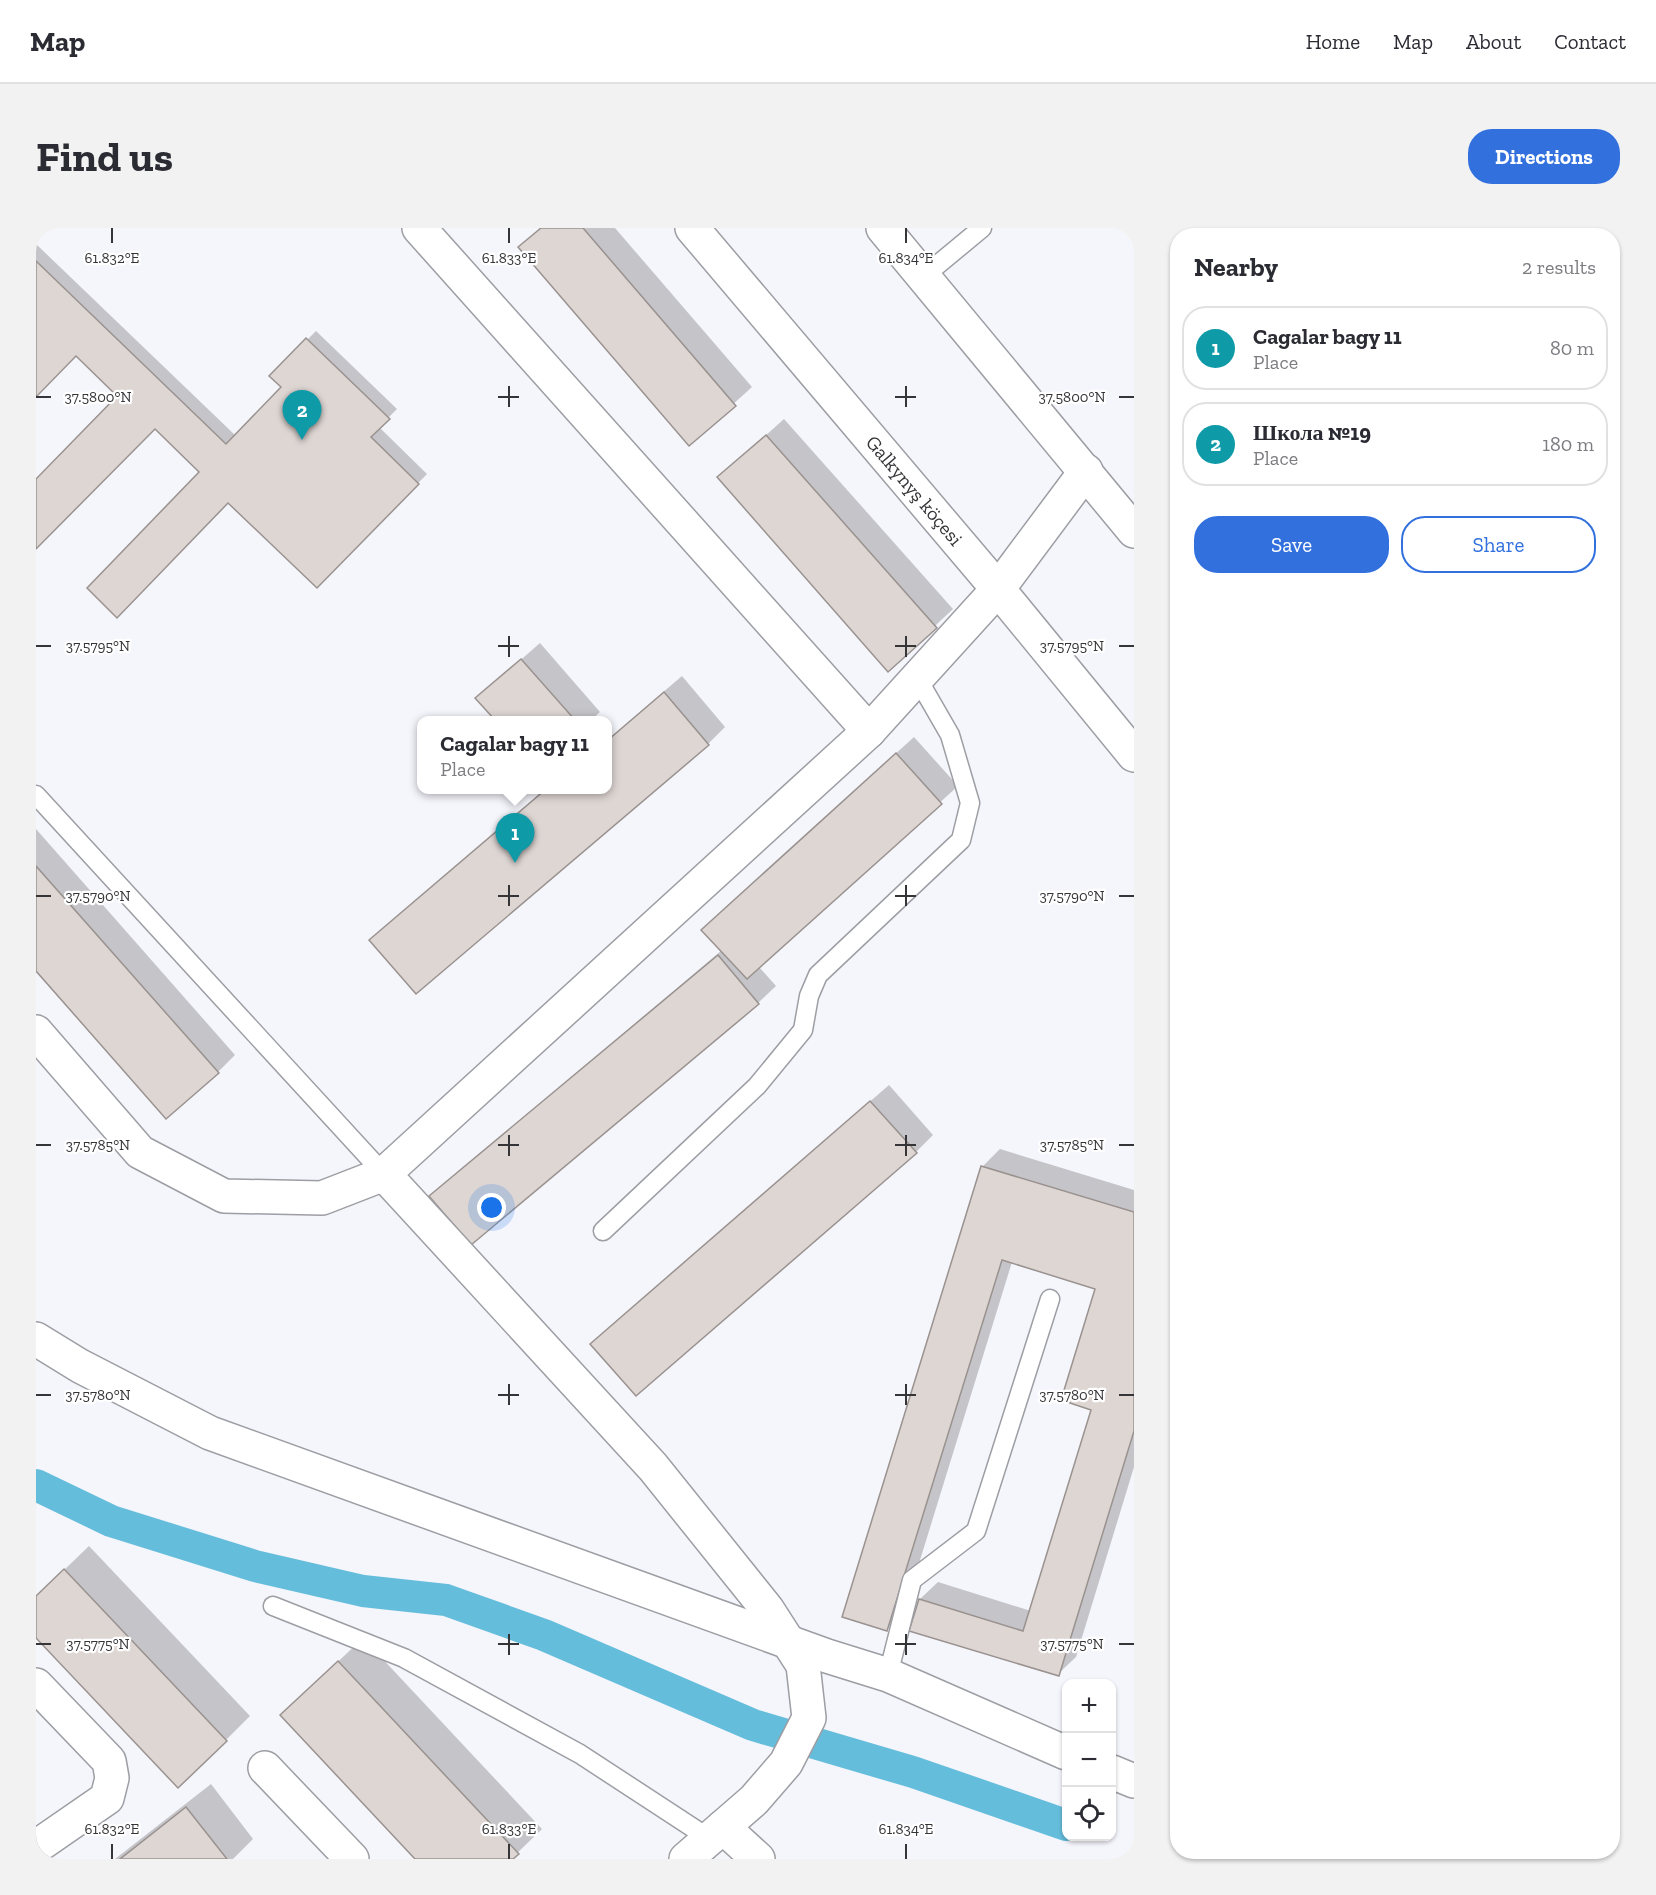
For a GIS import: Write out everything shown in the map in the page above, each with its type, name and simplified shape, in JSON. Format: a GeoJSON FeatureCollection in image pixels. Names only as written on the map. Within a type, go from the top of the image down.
{"type":"FeatureCollection","features":[{"type":"Feature","properties":{"kind":"street"},"geometry":{"type":"LineString","coordinates":[[419,228],[869,730]]}},
{"type":"Feature","properties":{"kind":"street","name":"Galkynyş köçesi"},"geometry":{"type":"LineString","coordinates":[[692,228],[998,589],[1134,755]]}},
{"type":"Feature","properties":{"kind":"street"},"geometry":{"type":"LineString","coordinates":[[883,228],[1134,531]]}},
{"type":"Feature","properties":{"kind":"street"},"geometry":{"type":"LineString","coordinates":[[36,1032],[140,1152],[224,1196],[322,1197],[384,1174],[869,730],[998,589],[1086,471]]}},
{"type":"Feature","properties":{"kind":"street"},"geometry":{"type":"LineString","coordinates":[[384,1174],[653,1467],[767,1609],[803,1665],[809,1718],[786,1763],[754,1800],[707,1842],[758,1859]]}},
{"type":"Feature","properties":{"kind":"street"},"geometry":{"type":"LineString","coordinates":[[36,1339],[80,1366],[210,1434],[888,1676],[1062,1751]]}},
{"type":"Feature","properties":{"kind":"street"},"geometry":{"type":"LineString","coordinates":[[36,1685],[108,1761],[112,1778],[107,1798],[36,1847]]}},
{"type":"Feature","properties":{"kind":"street"},"geometry":{"type":"LineString","coordinates":[[265,1768],[352,1859]]}},
{"type":"Feature","properties":{"kind":"street"},"geometry":{"type":"LineString","coordinates":[[1116,1774],[1134,1781]]}},
{"type":"Feature","properties":{"kind":"lane"},"geometry":{"type":"LineString","coordinates":[[924,276],[982,228]]}},
{"type":"Feature","properties":{"kind":"lane"},"geometry":{"type":"LineString","coordinates":[[603,1231],[757,1086],[803,1030],[809,996],[819,975],[961,840],[970,803],[950,735],[916,676]]}},
{"type":"Feature","properties":{"kind":"lane"},"geometry":{"type":"LineString","coordinates":[[36,795],[384,1174]]}},
{"type":"Feature","properties":{"kind":"lane"},"geometry":{"type":"LineString","coordinates":[[888,1676],[912,1580],[976,1531],[1050,1299]]}},
{"type":"Feature","properties":{"kind":"lane"},"geometry":{"type":"LineString","coordinates":[[273,1606],[414,1664],[580,1754],[707,1842]]}},
{"type":"Feature","properties":{"kind":"building"},"geometry":{"type":"Polygon","coordinates":[[[541,228],[583,228],[736,406],[689,446],[518,247],[541,228]]]}},
{"type":"Feature","properties":{"kind":"building"},"geometry":{"type":"Polygon","coordinates":[[[36,261],[226,444],[281,387],[269,376],[306,338],[390,419],[371,437],[419,484],[317,588],[228,503],[117,618],[87,588],[199,472],[155,429],[36,549],[36,479],[117,396],[76,356],[36,397],[36,261]]]}},
{"type":"Feature","properties":{"kind":"building"},"geometry":{"type":"Polygon","coordinates":[[[766,435],[937,628],[888,672],[717,477],[766,435]]]}},
{"type":"Feature","properties":{"kind":"building"},"geometry":{"type":"Polygon","coordinates":[[[521,659],[571,716],[491,716],[475,698],[521,659]]]}},
{"type":"Feature","properties":{"kind":"building"},"geometry":{"type":"Polygon","coordinates":[[[664,692],[709,745],[416,994],[369,940],[540,794],[612,794],[612,737],[664,692]]]}},
{"type":"Feature","properties":{"kind":"building"},"geometry":{"type":"Polygon","coordinates":[[[896,753],[942,804],[747,979],[701,930],[896,753]]]}},
{"type":"Feature","properties":{"kind":"building"},"geometry":{"type":"Polygon","coordinates":[[[36,866],[219,1073],[166,1119],[36,971],[36,866]]]}},
{"type":"Feature","properties":{"kind":"building"},"geometry":{"type":"Polygon","coordinates":[[[718,955],[759,1004],[471,1245],[429,1196],[718,955]]]}},
{"type":"Feature","properties":{"kind":"building"},"geometry":{"type":"Polygon","coordinates":[[[870,1101],[917,1153],[636,1396],[590,1344],[870,1101]]]}},
{"type":"Feature","properties":{"kind":"building"},"geometry":{"type":"Polygon","coordinates":[[[981,1166],[1134,1212],[1134,1431],[1059,1676],[909,1631],[919,1599],[1023,1631],[1091,1410],[1061,1400],[1095,1289],[1002,1260],[887,1631],[842,1617],[981,1166]]]}},
{"type":"Feature","properties":{"kind":"building"},"geometry":{"type":"Polygon","coordinates":[[[64,1569],[227,1741],[178,1788],[36,1638],[36,1596],[64,1569]]]}},
{"type":"Feature","properties":{"kind":"building"},"geometry":{"type":"Polygon","coordinates":[[[338,1661],[519,1854],[513,1859],[415,1859],[280,1715],[338,1661]]]}},
{"type":"Feature","properties":{"kind":"building"},"geometry":{"type":"Polygon","coordinates":[[[186,1807],[227,1859],[120,1859],[186,1807]]]}},
{"type":"Feature","properties":{"kind":"waterway"},"geometry":{"type":"LineString","coordinates":[[36,1485],[111,1521],[255,1566],[363,1591],[446,1600],[544,1635],[753,1725],[913,1772],[1062,1824]]}},
{"type":"Feature","properties":{"kind":"place","name":"Школа №19"},"geometry":{"type":"Point","coordinates":[302,440]}},
{"type":"Feature","properties":{"kind":"place","name":"Cagalar bagy 11"},"geometry":{"type":"Point","coordinates":[515,863]}}]}
